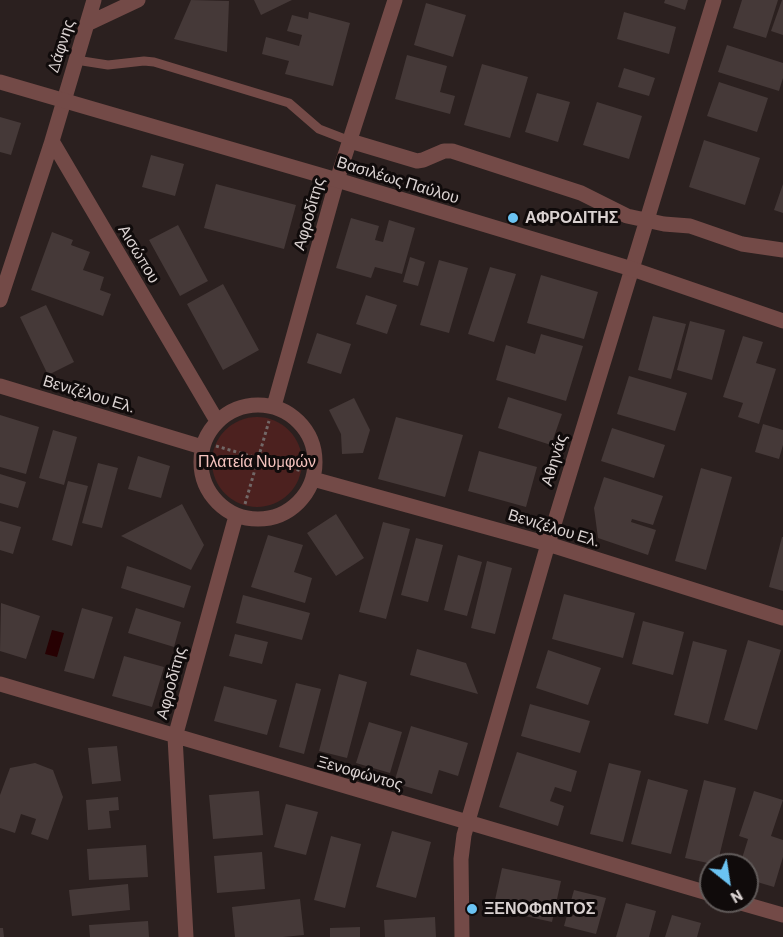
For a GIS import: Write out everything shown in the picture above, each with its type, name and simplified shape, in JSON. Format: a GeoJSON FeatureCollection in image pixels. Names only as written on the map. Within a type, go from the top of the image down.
{"type":"FeatureCollection","features":[{"type":"Feature","properties":{"kind":"street","name":"Δάφνης"},"geometry":{"type":"LineString","coordinates":[[63,102],[94,0]]}},
{"type":"Feature","properties":{"kind":"street"},"geometry":{"type":"LineString","coordinates":[[87,24],[138,0]]}},
{"type":"Feature","properties":{"kind":"street","name":"Αφροδίτης"},"geometry":{"type":"LineString","coordinates":[[274,406],[337,180],[395,0]]}},
{"type":"Feature","properties":{"kind":"street","name":"Αθηνάς"},"geometry":{"type":"LineString","coordinates":[[462,937],[461,859],[468,823],[548,544],[714,0]]}},
{"type":"Feature","properties":{"kind":"street","name":"Βασιλέως Παύλου"},"geometry":{"type":"LineString","coordinates":[[0,82],[632,269],[783,321]]}},
{"type":"Feature","properties":{"kind":"street"},"geometry":{"type":"LineString","coordinates":[[0,300],[63,102]]}},
{"type":"Feature","properties":{"kind":"street","name":"Αισώπου"},"geometry":{"type":"LineString","coordinates":[[52,141],[217,421]]}},
{"type":"Feature","properties":{"kind":"street"},"geometry":{"type":"LineString","coordinates":[[350,141],[417,161],[444,151],[452,151],[580,193],[613,210],[647,221],[690,226],[742,244],[783,250]]}},
{"type":"Feature","properties":{"kind":"street","name":"Βενιζέλου Ελ."},"geometry":{"type":"LineString","coordinates":[[0,386],[202,444]]}},
{"type":"Feature","properties":{"kind":"street"},"geometry":{"type":"LineString","coordinates":[[258,404],[274,406],[296,419],[311,440],[315,457],[313,477],[305,495],[292,508],[277,516],[260,519],[239,517],[218,505],[206,488],[200,468],[202,444],[217,421],[229,412],[243,406],[258,404]]}},
{"type":"Feature","properties":{"kind":"street","name":"Βενιζέλου Ελ."},"geometry":{"type":"LineString","coordinates":[[313,477],[548,544],[783,618]]}},
{"type":"Feature","properties":{"kind":"street","name":"Αφροδίτης"},"geometry":{"type":"LineString","coordinates":[[186,937],[175,737],[239,517]]}},
{"type":"Feature","properties":{"kind":"street","name":"Ξενοφώντος"},"geometry":{"type":"LineString","coordinates":[[0,684],[699,890]]}},
{"type":"Feature","properties":{"kind":"street"},"geometry":{"type":"LineString","coordinates":[[759,908],[783,915]]}},
{"type":"Feature","properties":{"kind":"lane"},"geometry":{"type":"LineString","coordinates":[[76,60],[108,65],[144,61],[165,66],[288,104],[319,129],[350,141]]}},
{"type":"Feature","properties":{"kind":"path"},"geometry":{"type":"LineString","coordinates":[[239,517],[274,406]]}},
{"type":"Feature","properties":{"kind":"path"},"geometry":{"type":"LineString","coordinates":[[202,444],[257,458],[313,477]]}},
{"type":"Feature","properties":{"kind":"green space","name":"Πλατεία Νυμφών"},"geometry":{"type":"Polygon","coordinates":[[[248,417],[266,417],[282,424],[295,437],[302,453],[302,471],[295,487],[282,500],[266,507],[248,507],[232,500],[219,487],[212,471],[212,453],[219,437],[232,424],[248,417]]]}},
{"type":"Feature","properties":{"kind":"shaded area"},"geometry":{"type":"Polygon","coordinates":[[[52,630],[64,633],[57,657],[45,654],[52,630]]]}},
{"type":"Feature","properties":{"kind":"building"},"geometry":{"type":"Polygon","coordinates":[[[191,0],[229,1],[227,52],[174,39],[191,0]]]}},
{"type":"Feature","properties":{"kind":"building"},"geometry":{"type":"Polygon","coordinates":[[[254,0],[292,0],[261,15],[254,0]]]}},
{"type":"Feature","properties":{"kind":"building"},"geometry":{"type":"Polygon","coordinates":[[[665,0],[688,0],[685,10],[664,3],[665,0]]]}},
{"type":"Feature","properties":{"kind":"building"},"geometry":{"type":"Polygon","coordinates":[[[742,0],[778,0],[766,38],[733,28],[742,0]]]}},
{"type":"Feature","properties":{"kind":"building"},"geometry":{"type":"Polygon","coordinates":[[[783,0],[783,35],[771,31],[783,0]]]}},
{"type":"Feature","properties":{"kind":"building"},"geometry":{"type":"Polygon","coordinates":[[[426,3],[466,15],[453,57],[414,45],[426,3]]]}},
{"type":"Feature","properties":{"kind":"building"},"geometry":{"type":"Polygon","coordinates":[[[309,12],[350,23],[333,86],[285,74],[289,61],[262,54],[266,37],[299,46],[302,35],[287,31],[292,15],[308,19],[309,12]]]}},
{"type":"Feature","properties":{"kind":"building"},"geometry":{"type":"Polygon","coordinates":[[[624,12],[676,27],[669,54],[617,39],[624,12]]]}},
{"type":"Feature","properties":{"kind":"building"},"geometry":{"type":"Polygon","coordinates":[[[727,45],[783,63],[783,78],[779,91],[718,72],[727,45]]]}},
{"type":"Feature","properties":{"kind":"building"},"geometry":{"type":"Polygon","coordinates":[[[407,55],[447,66],[440,92],[455,96],[450,114],[395,99],[407,55]]]}},
{"type":"Feature","properties":{"kind":"building"},"geometry":{"type":"Polygon","coordinates":[[[482,64],[528,77],[510,138],[464,125],[482,64]]]}},
{"type":"Feature","properties":{"kind":"building"},"geometry":{"type":"Polygon","coordinates":[[[624,68],[655,78],[649,96],[618,87],[624,68]]]}},
{"type":"Feature","properties":{"kind":"building"},"geometry":{"type":"Polygon","coordinates":[[[719,82],[768,98],[757,132],[707,116],[719,82]]]}},
{"type":"Feature","properties":{"kind":"building"},"geometry":{"type":"Polygon","coordinates":[[[537,93],[570,102],[558,142],[525,132],[537,93]]]}},
{"type":"Feature","properties":{"kind":"building"},"geometry":{"type":"Polygon","coordinates":[[[597,102],[642,116],[629,159],[583,145],[597,102]]]}},
{"type":"Feature","properties":{"kind":"building"},"geometry":{"type":"Polygon","coordinates":[[[0,117],[21,123],[11,155],[0,152],[0,117]]]}},
{"type":"Feature","properties":{"kind":"building"},"geometry":{"type":"Polygon","coordinates":[[[704,140],[760,158],[745,205],[689,187],[704,140]]]}},
{"type":"Feature","properties":{"kind":"building"},"geometry":{"type":"Polygon","coordinates":[[[151,155],[184,164],[175,196],[142,187],[151,155]]]}},
{"type":"Feature","properties":{"kind":"building"},"geometry":{"type":"Polygon","coordinates":[[[216,184],[296,205],[284,249],[204,228],[216,184]]]}},
{"type":"Feature","properties":{"kind":"building"},"geometry":{"type":"Polygon","coordinates":[[[783,184],[783,213],[774,210],[783,184]]]}},
{"type":"Feature","properties":{"kind":"building"},"geometry":{"type":"Polygon","coordinates":[[[351,218],[379,226],[375,240],[383,242],[389,220],[415,228],[402,274],[375,267],[371,278],[336,268],[351,218]]]}},
{"type":"Feature","properties":{"kind":"building"},"geometry":{"type":"Polygon","coordinates":[[[178,225],[208,281],[180,296],[149,240],[178,225]]]}},
{"type":"Feature","properties":{"kind":"building"},"geometry":{"type":"Polygon","coordinates":[[[52,232],[73,240],[71,245],[90,252],[83,270],[104,277],[100,290],[111,294],[103,316],[31,290],[52,232]]]}},
{"type":"Feature","properties":{"kind":"building"},"geometry":{"type":"Polygon","coordinates":[[[410,257],[425,262],[418,286],[403,282],[410,257]]]}},
{"type":"Feature","properties":{"kind":"building"},"geometry":{"type":"Polygon","coordinates":[[[439,260],[468,268],[449,333],[420,325],[439,260]]]}},
{"type":"Feature","properties":{"kind":"building"},"geometry":{"type":"Polygon","coordinates":[[[490,267],[516,274],[494,342],[468,334],[490,267]]]}},
{"type":"Feature","properties":{"kind":"building"},"geometry":{"type":"Polygon","coordinates":[[[541,275],[598,292],[584,339],[527,323],[541,275]]]}},
{"type":"Feature","properties":{"kind":"building"},"geometry":{"type":"Polygon","coordinates":[[[223,284],[259,350],[223,370],[187,304],[223,284]]]}},
{"type":"Feature","properties":{"kind":"building"},"geometry":{"type":"Polygon","coordinates":[[[366,295],[397,305],[387,334],[356,324],[366,295]]]}},
{"type":"Feature","properties":{"kind":"building"},"geometry":{"type":"Polygon","coordinates":[[[46,305],[74,362],[48,375],[20,317],[46,305]]]}},
{"type":"Feature","properties":{"kind":"building"},"geometry":{"type":"Polygon","coordinates":[[[653,316],[686,324],[671,379],[638,370],[653,316]]]}},
{"type":"Feature","properties":{"kind":"building"},"geometry":{"type":"Polygon","coordinates":[[[690,321],[725,330],[712,380],[677,370],[690,321]]]}},
{"type":"Feature","properties":{"kind":"building"},"geometry":{"type":"Polygon","coordinates":[[[317,333],[351,344],[341,374],[307,363],[317,333]]]}},
{"type":"Feature","properties":{"kind":"building"},"geometry":{"type":"Polygon","coordinates":[[[541,334],[583,346],[566,401],[496,380],[506,345],[535,354],[541,334]]]}},
{"type":"Feature","properties":{"kind":"building"},"geometry":{"type":"Polygon","coordinates":[[[743,336],[763,342],[756,363],[776,369],[759,424],[738,417],[743,403],[723,397],[743,336]]]}},
{"type":"Feature","properties":{"kind":"building"},"geometry":{"type":"Polygon","coordinates":[[[629,376],[687,393],[675,431],[617,414],[629,376]]]}},
{"type":"Feature","properties":{"kind":"building"},"geometry":{"type":"Polygon","coordinates":[[[508,397],[562,414],[551,445],[498,428],[508,397]]]}},
{"type":"Feature","properties":{"kind":"building"},"geometry":{"type":"Polygon","coordinates":[[[354,398],[370,430],[363,453],[342,454],[341,434],[329,410],[354,398]]]}},
{"type":"Feature","properties":{"kind":"building"},"geometry":{"type":"Polygon","coordinates":[[[0,415],[39,427],[26,474],[0,467],[0,415]]]}},
{"type":"Feature","properties":{"kind":"building"},"geometry":{"type":"Polygon","coordinates":[[[396,417],[463,435],[445,497],[378,479],[396,417]]]}},
{"type":"Feature","properties":{"kind":"building"},"geometry":{"type":"Polygon","coordinates":[[[763,424],[783,430],[783,445],[779,459],[755,452],[763,424]]]}},
{"type":"Feature","properties":{"kind":"building"},"geometry":{"type":"Polygon","coordinates":[[[612,428],[665,445],[654,478],[601,461],[612,428]]]}},
{"type":"Feature","properties":{"kind":"building"},"geometry":{"type":"Polygon","coordinates":[[[53,430],[77,437],[64,485],[39,478],[53,430]]]}},
{"type":"Feature","properties":{"kind":"building"},"geometry":{"type":"Polygon","coordinates":[[[479,451],[537,467],[526,507],[468,491],[479,451]]]}},
{"type":"Feature","properties":{"kind":"building"},"geometry":{"type":"Polygon","coordinates":[[[138,456],[170,466],[161,498],[128,489],[138,456]]]}},
{"type":"Feature","properties":{"kind":"building"},"geometry":{"type":"Polygon","coordinates":[[[98,463],[118,468],[102,528],[82,523],[98,463]]]}},
{"type":"Feature","properties":{"kind":"building"},"geometry":{"type":"Polygon","coordinates":[[[701,468],[732,477],[706,570],[675,561],[701,468]]]}},
{"type":"Feature","properties":{"kind":"building"},"geometry":{"type":"Polygon","coordinates":[[[0,474],[26,482],[18,508],[0,503],[0,474]]]}},
{"type":"Feature","properties":{"kind":"building"},"geometry":{"type":"Polygon","coordinates":[[[604,477],[663,496],[653,525],[632,519],[631,522],[656,530],[648,555],[598,538],[594,508],[604,477]]]}},
{"type":"Feature","properties":{"kind":"building"},"geometry":{"type":"Polygon","coordinates":[[[68,481],[88,486],[72,546],[52,540],[68,481]]]}},
{"type":"Feature","properties":{"kind":"building"},"geometry":{"type":"Polygon","coordinates":[[[182,504],[204,545],[191,570],[121,536],[182,504]]]}},
{"type":"Feature","properties":{"kind":"building"},"geometry":{"type":"Polygon","coordinates":[[[336,514],[364,558],[336,576],[307,533],[336,514]]]}},
{"type":"Feature","properties":{"kind":"building"},"geometry":{"type":"Polygon","coordinates":[[[0,521],[21,527],[13,554],[0,550],[0,521]]]}},
{"type":"Feature","properties":{"kind":"building"},"geometry":{"type":"Polygon","coordinates":[[[383,522],[410,529],[386,619],[359,612],[383,522]]]}},
{"type":"Feature","properties":{"kind":"building"},"geometry":{"type":"Polygon","coordinates":[[[268,535],[303,545],[294,572],[312,578],[305,603],[251,587],[268,535]]]}},
{"type":"Feature","properties":{"kind":"building"},"geometry":{"type":"Polygon","coordinates":[[[783,537],[783,591],[769,587],[783,537]]]}},
{"type":"Feature","properties":{"kind":"building"},"geometry":{"type":"Polygon","coordinates":[[[416,538],[443,545],[428,602],[401,595],[416,538]]]}},
{"type":"Feature","properties":{"kind":"building"},"geometry":{"type":"Polygon","coordinates":[[[458,555],[482,562],[467,616],[444,610],[458,555]]]}},
{"type":"Feature","properties":{"kind":"building"},"geometry":{"type":"Polygon","coordinates":[[[487,561],[512,568],[495,634],[471,628],[487,561]]]}},
{"type":"Feature","properties":{"kind":"building"},"geometry":{"type":"Polygon","coordinates":[[[127,566],[191,586],[184,608],[121,588],[127,566]]]}},
{"type":"Feature","properties":{"kind":"building"},"geometry":{"type":"Polygon","coordinates":[[[564,594],[635,613],[623,658],[552,639],[564,594]]]}},
{"type":"Feature","properties":{"kind":"building"},"geometry":{"type":"Polygon","coordinates":[[[243,595],[310,613],[302,640],[236,623],[243,595]]]}},
{"type":"Feature","properties":{"kind":"building"},"geometry":{"type":"Polygon","coordinates":[[[1,603],[40,616],[26,659],[0,651],[1,603]]]}},
{"type":"Feature","properties":{"kind":"building"},"geometry":{"type":"Polygon","coordinates":[[[82,608],[113,617],[94,679],[64,671],[82,608]]]}},
{"type":"Feature","properties":{"kind":"building"},"geometry":{"type":"Polygon","coordinates":[[[136,608],[181,622],[174,647],[128,633],[136,608]]]}},
{"type":"Feature","properties":{"kind":"building"},"geometry":{"type":"Polygon","coordinates":[[[643,621],[684,632],[673,675],[632,664],[643,621]]]}},
{"type":"Feature","properties":{"kind":"building"},"geometry":{"type":"Polygon","coordinates":[[[235,634],[268,642],[262,664],[229,656],[235,634]]]}},
{"type":"Feature","properties":{"kind":"building"},"geometry":{"type":"Polygon","coordinates":[[[748,640],[781,650],[757,730],[724,720],[748,640]]]}},
{"type":"Feature","properties":{"kind":"building"},"geometry":{"type":"Polygon","coordinates":[[[693,641],[727,650],[708,724],[674,715],[693,641]]]}},
{"type":"Feature","properties":{"kind":"building"},"geometry":{"type":"Polygon","coordinates":[[[417,649],[466,663],[478,694],[410,675],[417,649]]]}},
{"type":"Feature","properties":{"kind":"building"},"geometry":{"type":"Polygon","coordinates":[[[548,650],[601,668],[588,705],[536,688],[548,650]]]}},
{"type":"Feature","properties":{"kind":"building"},"geometry":{"type":"Polygon","coordinates":[[[124,656],[164,667],[152,707],[112,696],[124,656]]]}},
{"type":"Feature","properties":{"kind":"building"},"geometry":{"type":"Polygon","coordinates":[[[339,674],[367,682],[347,758],[319,751],[339,674]]]}},
{"type":"Feature","properties":{"kind":"building"},"geometry":{"type":"Polygon","coordinates":[[[296,683],[321,689],[304,754],[279,747],[296,683]]]}},
{"type":"Feature","properties":{"kind":"building"},"geometry":{"type":"Polygon","coordinates":[[[224,686],[277,700],[267,735],[214,721],[224,686]]]}},
{"type":"Feature","properties":{"kind":"building"},"geometry":{"type":"Polygon","coordinates":[[[530,704],[590,721],[580,753],[521,736],[530,704]]]}},
{"type":"Feature","properties":{"kind":"building"},"geometry":{"type":"Polygon","coordinates":[[[369,722],[402,732],[390,773],[356,763],[369,722]]]}},
{"type":"Feature","properties":{"kind":"building"},"geometry":{"type":"Polygon","coordinates":[[[411,726],[468,743],[458,776],[439,770],[432,794],[394,783],[411,726]]]}},
{"type":"Feature","properties":{"kind":"building"},"geometry":{"type":"Polygon","coordinates":[[[117,746],[121,781],[92,784],[88,748],[117,746]]]}},
{"type":"Feature","properties":{"kind":"building"},"geometry":{"type":"Polygon","coordinates":[[[517,752],[577,771],[571,792],[555,787],[550,801],[564,806],[558,826],[499,807],[517,752]]]}},
{"type":"Feature","properties":{"kind":"building"},"geometry":{"type":"Polygon","coordinates":[[[35,763],[53,770],[63,797],[48,840],[31,834],[36,819],[21,814],[15,833],[0,828],[0,795],[10,768],[35,763]]]}},
{"type":"Feature","properties":{"kind":"building"},"geometry":{"type":"Polygon","coordinates":[[[609,763],[641,771],[623,842],[590,834],[609,763]]]}},
{"type":"Feature","properties":{"kind":"building"},"geometry":{"type":"Polygon","coordinates":[[[648,779],[688,790],[671,854],[631,844],[648,779]]]}},
{"type":"Feature","properties":{"kind":"building"},"geometry":{"type":"Polygon","coordinates":[[[704,780],[736,788],[720,853],[699,853],[699,861],[685,858],[704,780]]]}},
{"type":"Feature","properties":{"kind":"building"},"geometry":{"type":"Polygon","coordinates":[[[259,791],[263,835],[213,839],[209,795],[259,791]]]}},
{"type":"Feature","properties":{"kind":"building"},"geometry":{"type":"Polygon","coordinates":[[[754,791],[783,800],[771,836],[783,840],[783,857],[774,887],[759,883],[759,853],[744,853],[748,839],[739,836],[754,791]]]}},
{"type":"Feature","properties":{"kind":"building"},"geometry":{"type":"Polygon","coordinates":[[[118,797],[119,810],[109,811],[111,828],[88,830],[86,800],[118,797]]]}},
{"type":"Feature","properties":{"kind":"building"},"geometry":{"type":"Polygon","coordinates":[[[286,804],[318,812],[306,855],[274,847],[286,804]]]}},
{"type":"Feature","properties":{"kind":"building"},"geometry":{"type":"Polygon","coordinates":[[[392,831],[431,842],[416,898],[376,887],[392,831]]]}},
{"type":"Feature","properties":{"kind":"building"},"geometry":{"type":"Polygon","coordinates":[[[331,836],[361,844],[345,908],[314,900],[331,836]]]}},
{"type":"Feature","properties":{"kind":"building"},"geometry":{"type":"Polygon","coordinates":[[[146,845],[148,877],[89,880],[87,849],[146,845]]]}},
{"type":"Feature","properties":{"kind":"building"},"geometry":{"type":"Polygon","coordinates":[[[262,852],[265,889],[217,893],[214,856],[262,852]]]}},
{"type":"Feature","properties":{"kind":"building"},"geometry":{"type":"Polygon","coordinates":[[[502,868],[561,881],[552,922],[493,909],[502,868]]]}},
{"type":"Feature","properties":{"kind":"building"},"geometry":{"type":"Polygon","coordinates":[[[128,884],[130,910],[72,916],[69,890],[128,884]]]}},
{"type":"Feature","properties":{"kind":"building"},"geometry":{"type":"Polygon","coordinates":[[[574,890],[606,898],[596,934],[564,926],[574,890]]]}},
{"type":"Feature","properties":{"kind":"building"},"geometry":{"type":"Polygon","coordinates":[[[300,899],[304,935],[235,937],[232,907],[300,899]]]}},
{"type":"Feature","properties":{"kind":"building"},"geometry":{"type":"Polygon","coordinates":[[[626,903],[656,911],[649,937],[616,937],[626,903]]]}},
{"type":"Feature","properties":{"kind":"building"},"geometry":{"type":"Polygon","coordinates":[[[672,915],[701,923],[697,937],[665,937],[672,915]]]}},
{"type":"Feature","properties":{"kind":"building"},"geometry":{"type":"Polygon","coordinates":[[[435,917],[436,937],[385,937],[384,920],[435,917]]]}},
{"type":"Feature","properties":{"kind":"building"},"geometry":{"type":"Polygon","coordinates":[[[148,921],[149,937],[90,937],[89,925],[148,921]]]}},
{"type":"Feature","properties":{"kind":"building"},"geometry":{"type":"Polygon","coordinates":[[[360,927],[360,937],[330,937],[330,928],[360,927]]]}},
{"type":"Feature","properties":{"kind":"building"},"geometry":{"type":"Polygon","coordinates":[[[0,928],[3,928],[4,937],[0,937],[0,928]]]}},
{"type":"Feature","properties":{"kind":"place","name":"ΑΦΡΟΔΙΤΗΣ"},"geometry":{"type":"Point","coordinates":[513,218]}},
{"type":"Feature","properties":{"kind":"place","name":"ΞΕΝΟΦΩΝΤΟΣ"},"geometry":{"type":"Point","coordinates":[472,909]}}]}
